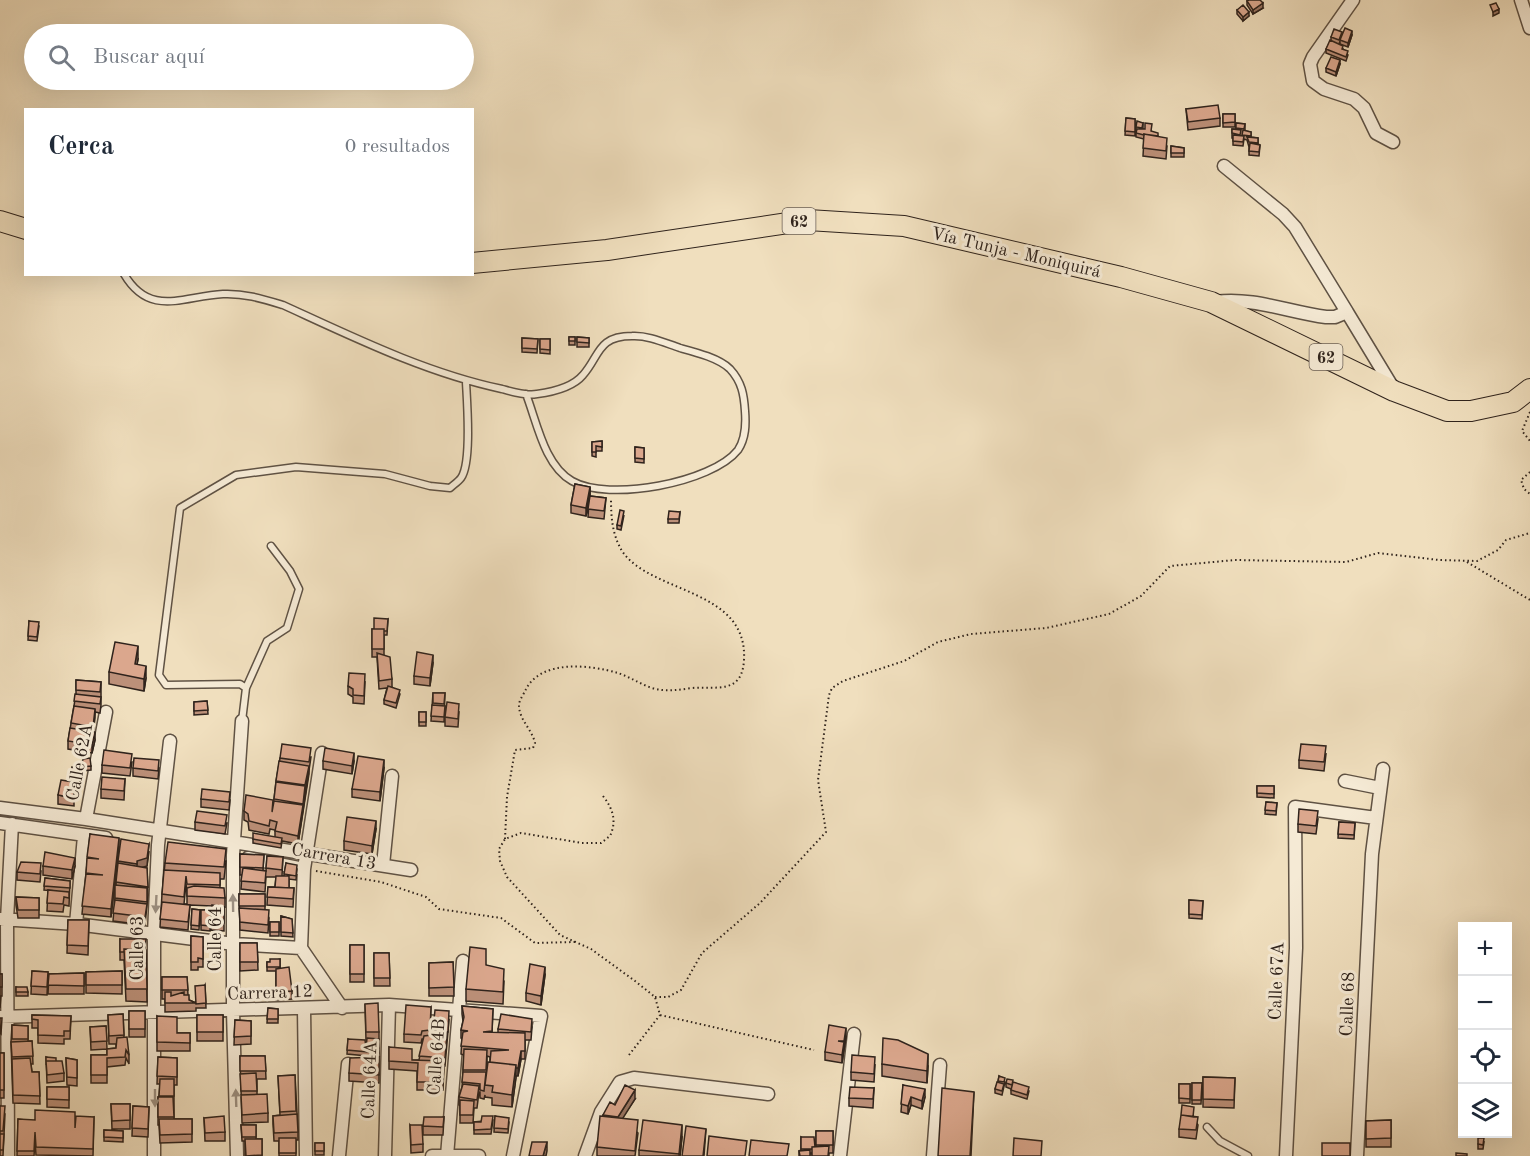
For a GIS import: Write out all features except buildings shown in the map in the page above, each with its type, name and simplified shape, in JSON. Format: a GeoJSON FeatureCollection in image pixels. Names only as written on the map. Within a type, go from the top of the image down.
{"type":"FeatureCollection","features":[{"type":"Feature","properties":{"kind":"main road","name":"Vía Tunja - Moniquirá"},"geometry":{"type":"LineString","coordinates":[[474,263],[607,250],[808,220],[856,221],[904,226],[1121,277],[1211,302],[1394,391],[1447,411],[1471,411],[1513,402],[1530,389]]}},
{"type":"Feature","properties":{"kind":"main road"},"geometry":{"type":"LineString","coordinates":[[0,221],[24,228]]}},
{"type":"Feature","properties":{"kind":"street"},"geometry":{"type":"LineString","coordinates":[[1353,0],[1313,57],[1310,64],[1313,81],[1324,89],[1354,99],[1364,108],[1376,133],[1393,142]]}},
{"type":"Feature","properties":{"kind":"street"},"geometry":{"type":"LineString","coordinates":[[1521,0],[1530,28]]}},
{"type":"Feature","properties":{"kind":"street"},"geometry":{"type":"LineString","coordinates":[[1224,166],[1283,214],[1295,227],[1394,391]]}},
{"type":"Feature","properties":{"kind":"street"},"geometry":{"type":"LineString","coordinates":[[1211,302],[1236,299],[1252,301],[1326,317],[1335,317],[1347,312]]}},
{"type":"Feature","properties":{"kind":"street","name":"Calle 62A"},"geometry":{"type":"LineString","coordinates":[[86,819],[106,712]]}},
{"type":"Feature","properties":{"kind":"street","name":"Calle 64"},"geometry":{"type":"LineString","coordinates":[[237,1156],[233,1011],[234,849],[242,721]]}},
{"type":"Feature","properties":{"kind":"street","name":"Calle 63"},"geometry":{"type":"LineString","coordinates":[[154,1156],[154,934],[158,845],[170,741]]}},
{"type":"Feature","properties":{"kind":"street"},"geometry":{"type":"LineString","coordinates":[[322,753],[304,869],[301,948],[342,1008]]}},
{"type":"Feature","properties":{"kind":"street","name":"Calle 68"},"geometry":{"type":"LineString","coordinates":[[1358,1156],[1372,854],[1383,770]]}},
{"type":"Feature","properties":{"kind":"street"},"geometry":{"type":"LineString","coordinates":[[383,865],[392,776]]}},
{"type":"Feature","properties":{"kind":"street"},"geometry":{"type":"LineString","coordinates":[[1345,781],[1380,788]]}},
{"type":"Feature","properties":{"kind":"street","name":"Calle 67A"},"geometry":{"type":"LineString","coordinates":[[1286,1156],[1296,948],[1295,807],[1376,818]]}},
{"type":"Feature","properties":{"kind":"street","name":"Carrera 13"},"geometry":{"type":"LineString","coordinates":[[0,808],[160,831],[304,869]]}},
{"type":"Feature","properties":{"kind":"street"},"geometry":{"type":"LineString","coordinates":[[8,1156],[4,1017],[6,824],[116,840]]}},
{"type":"Feature","properties":{"kind":"street"},"geometry":{"type":"LineString","coordinates":[[76,924],[84,836]]}},
{"type":"Feature","properties":{"kind":"street","name":"Carrera 13"},"geometry":{"type":"LineString","coordinates":[[212,852],[234,849],[411,870]]}},
{"type":"Feature","properties":{"kind":"street"},"geometry":{"type":"LineString","coordinates":[[4,920],[76,924],[234,944],[301,948]]}},
{"type":"Feature","properties":{"kind":"street","name":"Calle 64B"},"geometry":{"type":"LineString","coordinates":[[447,1155],[462,961]]}},
{"type":"Feature","properties":{"kind":"street","name":"Carrera 12"},"geometry":{"type":"LineString","coordinates":[[4,1017],[389,1005],[542,1016],[513,1156]]}},
{"type":"Feature","properties":{"kind":"street","name":"Calle 64A"},"geometry":{"type":"LineString","coordinates":[[385,1156],[389,1005]]}},
{"type":"Feature","properties":{"kind":"street"},"geometry":{"type":"LineString","coordinates":[[304,1009],[306,1156]]}},
{"type":"Feature","properties":{"kind":"street"},"geometry":{"type":"LineString","coordinates":[[840,1156],[854,1034]]}},
{"type":"Feature","properties":{"kind":"street"},"geometry":{"type":"LineString","coordinates":[[339,1156],[348,1064]]}},
{"type":"Feature","properties":{"kind":"street"},"geometry":{"type":"LineString","coordinates":[[933,1156],[940,1065]]}},
{"type":"Feature","properties":{"kind":"street"},"geometry":{"type":"LineString","coordinates":[[585,1156],[601,1112],[620,1082],[634,1078],[768,1094]]}},
{"type":"Feature","properties":{"kind":"street"},"geometry":{"type":"LineString","coordinates":[[432,1156],[479,1156]]}},
{"type":"Feature","properties":{"kind":"lane"},"geometry":{"type":"LineString","coordinates":[[125,276],[135,292],[164,303],[223,294],[254,296],[283,305],[466,382],[526,394],[562,388],[582,376],[598,348],[614,339],[631,336],[696,353],[729,368],[743,389],[746,429],[738,450],[719,464],[685,480],[640,490],[592,488],[571,481],[557,467],[547,452],[526,394]]}},
{"type":"Feature","properties":{"kind":"lane"},"geometry":{"type":"LineString","coordinates":[[246,688],[240,684],[166,685],[159,675],[180,508],[236,475],[296,467],[385,474],[430,486],[450,488],[461,478],[465,468],[468,443],[466,382]]}},
{"type":"Feature","properties":{"kind":"lane"},"geometry":{"type":"LineString","coordinates":[[242,721],[246,688],[267,641],[287,628],[299,589],[290,571],[271,546]]}},
{"type":"Feature","properties":{"kind":"lane"},"geometry":{"type":"LineString","coordinates":[[1207,1127],[1220,1141],[1248,1156]]}},
{"type":"Feature","properties":{"kind":"path"},"geometry":{"type":"LineString","coordinates":[[1530,412],[1522,431],[1530,441]]}},
{"type":"Feature","properties":{"kind":"path"},"geometry":{"type":"LineString","coordinates":[[1530,472],[1521,480],[1524,489],[1530,494]]}},
{"type":"Feature","properties":{"kind":"path"},"geometry":{"type":"LineString","coordinates":[[611,489],[611,522],[623,553],[652,576],[714,602],[735,627],[743,644],[744,662],[734,683],[723,689],[694,688],[676,691],[652,688],[618,673],[586,667],[548,669],[538,675],[530,682],[519,703],[521,716],[535,743],[533,748],[515,750],[507,797],[505,839],[499,849],[500,861],[507,877],[560,935],[591,949],[655,997],[668,997],[681,990],[702,953],[760,903],[826,832],[827,826],[820,798],[818,767],[829,695],[832,688],[843,681],[904,661],[938,642],[971,634],[1046,628],[1109,614],[1141,596],[1164,570],[1176,565],[1235,560],[1346,562],[1378,553],[1467,562],[1486,557],[1498,550],[1506,540],[1530,533]]}},
{"type":"Feature","properties":{"kind":"path"},"geometry":{"type":"LineString","coordinates":[[1467,562],[1530,600]]}},
{"type":"Feature","properties":{"kind":"path"},"geometry":{"type":"LineString","coordinates":[[505,839],[527,832],[582,843],[601,843],[610,836],[615,825],[611,806],[603,796]]}},
{"type":"Feature","properties":{"kind":"path","name":"Carrera 13"},"geometry":{"type":"LineString","coordinates":[[304,869],[381,882],[426,897],[439,909],[501,918],[535,943],[576,942]]}},
{"type":"Feature","properties":{"kind":"path"},"geometry":{"type":"LineString","coordinates":[[655,997],[660,1015]]}},
{"type":"Feature","properties":{"kind":"path"},"geometry":{"type":"LineString","coordinates":[[660,1015],[814,1050]]}},
{"type":"Feature","properties":{"kind":"path"},"geometry":{"type":"LineString","coordinates":[[630,1055],[660,1015]]}}]}
